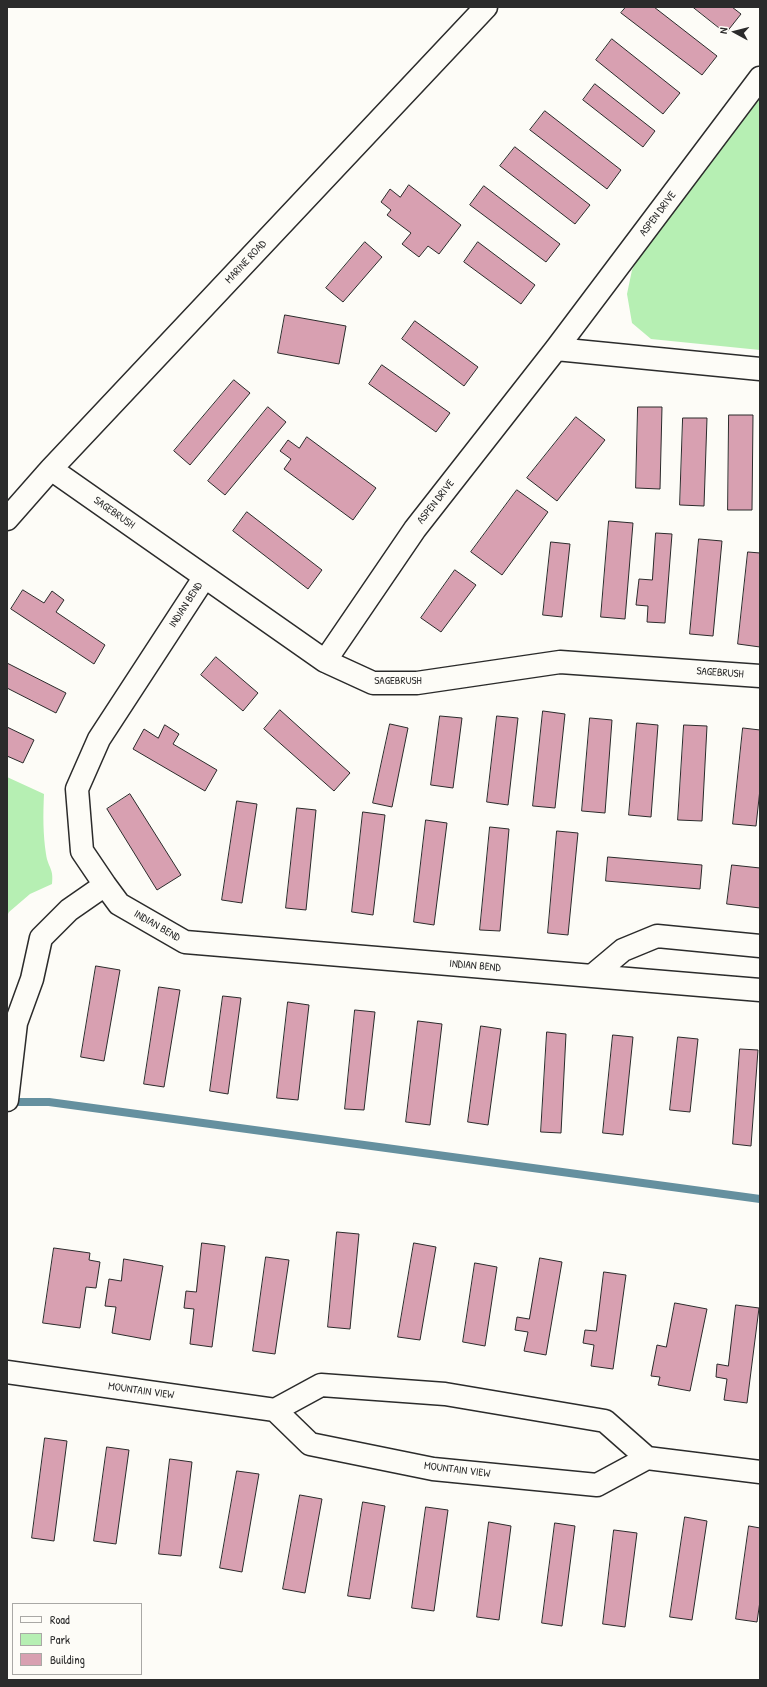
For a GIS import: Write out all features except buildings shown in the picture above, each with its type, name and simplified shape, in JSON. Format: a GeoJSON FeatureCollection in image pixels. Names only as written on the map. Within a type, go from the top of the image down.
{"type":"FeatureCollection","features":[{"type":"Feature","properties":{"kind":"street","name":"MARINE ROAD"},"geometry":{"type":"LineString","coordinates":[[7,519],[51,469],[486,7]]}},
{"type":"Feature","properties":{"kind":"street","name":"ASPEN DRIVE"},"geometry":{"type":"LineString","coordinates":[[325,661],[416,528],[556,349],[760,78]]}},
{"type":"Feature","properties":{"kind":"street"},"geometry":{"type":"LineString","coordinates":[[556,349],[760,369]]}},
{"type":"Feature","properties":{"kind":"street","name":"SAGEBRUSH"},"geometry":{"type":"LineString","coordinates":[[51,469],[204,578],[325,661],[373,683],[417,683],[560,662],[760,676]]}},
{"type":"Feature","properties":{"kind":"street","name":"INDIAN BEND"},"geometry":{"type":"LineString","coordinates":[[204,578],[100,739],[77,789],[82,852],[119,904],[185,942],[760,990]]}},
{"type":"Feature","properties":{"kind":"street"},"geometry":{"type":"LineString","coordinates":[[7,1095],[11,1023],[32,979],[41,938],[69,910],[105,885]]}},
{"type":"Feature","properties":{"kind":"street"},"geometry":{"type":"LineString","coordinates":[[592,976],[623,950],[657,936],[760,946]]}},
{"type":"Feature","properties":{"kind":"street","name":"MOUNTAIN VIEW"},"geometry":{"type":"LineString","coordinates":[[7,1372],[275,1410],[310,1444],[434,1469],[597,1485],[647,1458]]}},
{"type":"Feature","properties":{"kind":"street"},"geometry":{"type":"LineString","coordinates":[[275,1410],[321,1385],[445,1394],[605,1421],[647,1458],[760,1472]]}},
{"type":"Feature","properties":{"kind":"green space"},"geometry":{"type":"Polygon","coordinates":[[[760,98],[760,350],[651,339],[632,323],[627,294],[632,270],[640,255],[760,98]]]}},
{"type":"Feature","properties":{"kind":"green space"},"geometry":{"type":"Polygon","coordinates":[[[7,777],[44,794],[45,847],[47,859],[52,871],[52,884],[30,894],[9,912],[7,916],[7,777]]]}},
{"type":"Feature","properties":{"kind":"waterway"},"geometry":{"type":"LineString","coordinates":[[7,1102],[49,1102],[760,1199]]}}]}
